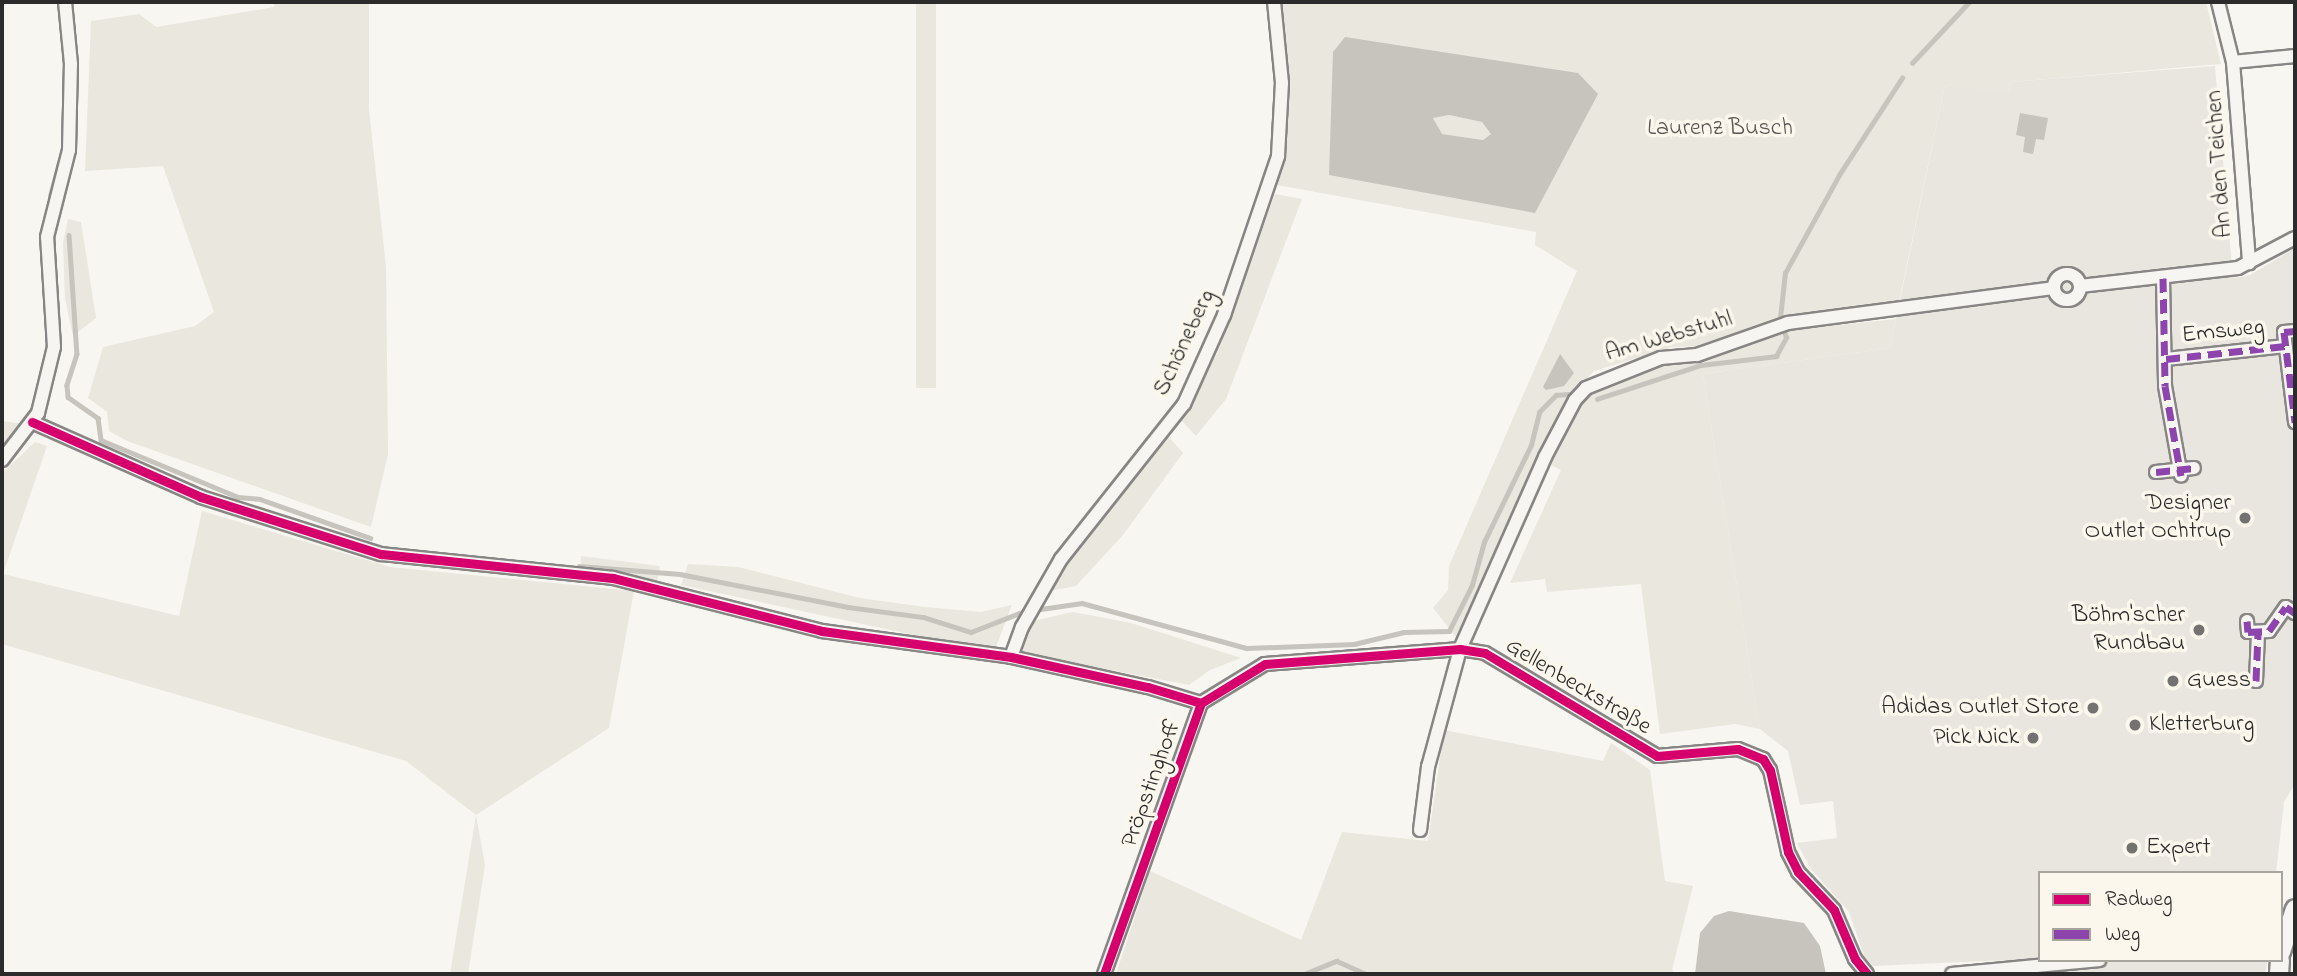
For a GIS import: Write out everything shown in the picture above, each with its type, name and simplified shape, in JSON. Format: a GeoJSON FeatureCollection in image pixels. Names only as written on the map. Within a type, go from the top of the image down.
{"type":"FeatureCollection","features":[{"type":"Feature","properties":{"kind":"street"},"geometry":{"type":"LineString","coordinates":[[2,460],[32,422],[48,382],[54,347],[47,237],[69,150],[71,64],[65,2]]}},
{"type":"Feature","properties":{"kind":"street","name":"Schöneberg"},"geometry":{"type":"LineString","coordinates":[[1011,657],[1022,627],[1061,559],[1184,404],[1224,315],[1278,156],[1282,83],[1274,2]]}},
{"type":"Feature","properties":{"kind":"street","name":"An den Teichen"},"geometry":{"type":"LineString","coordinates":[[2218,2],[2233,62],[2249,263]]}},
{"type":"Feature","properties":{"kind":"street","name":"An den Teichen"},"geometry":{"type":"LineString","coordinates":[[2233,62],[2295,56]]}},
{"type":"Feature","properties":{"kind":"street","name":"Am Webstuhl"},"geometry":{"type":"LineString","coordinates":[[1460,649],[1569,411],[1595,380],[1661,358],[1697,355],[1788,323],[2053,288],[2063,274],[2075,276],[2080,286],[2163,278],[2249,263],[2295,238]]}},
{"type":"Feature","properties":{"kind":"street","name":"Emsweg"},"geometry":{"type":"LineString","coordinates":[[2163,278],[2166,359],[2179,473]]}},
{"type":"Feature","properties":{"kind":"street","name":"Emsweg"},"geometry":{"type":"LineString","coordinates":[[2295,331],[2284,332],[2295,422]]}},
{"type":"Feature","properties":{"kind":"street","name":"Emsweg"},"geometry":{"type":"LineString","coordinates":[[2166,359],[2285,346]]}},
{"type":"Feature","properties":{"kind":"street"},"geometry":{"type":"LineString","coordinates":[[32,422],[201,498],[381,554],[613,579],[822,631],[1011,657],[1148,687],[1201,704]]}},
{"type":"Feature","properties":{"kind":"street"},"geometry":{"type":"LineString","coordinates":[[2156,472],[2179,473],[2193,468]]}},
{"type":"Feature","properties":{"kind":"street"},"geometry":{"type":"LineString","coordinates":[[2256,681],[2264,632],[2286,607],[2295,613]]}},
{"type":"Feature","properties":{"kind":"street"},"geometry":{"type":"LineString","coordinates":[[2247,621],[2248,632],[2264,632]]}},
{"type":"Feature","properties":{"kind":"street"},"geometry":{"type":"LineString","coordinates":[[1420,830],[1428,767],[1460,649]]}},
{"type":"Feature","properties":{"kind":"street","name":"Pröpstinghoff"},"geometry":{"type":"LineString","coordinates":[[1104,974],[1201,704],[1265,664],[1460,649]]}},
{"type":"Feature","properties":{"kind":"street","name":"Gellenbeckstraße"},"geometry":{"type":"LineString","coordinates":[[1460,649],[1485,653],[1657,756],[1738,749],[1754,752],[1770,769],[1788,852],[1798,872],[1834,909],[1855,959],[1867,974]]}},
{"type":"Feature","properties":{"kind":"street"},"geometry":{"type":"LineString","coordinates":[[2283,946],[2295,909]]}},
{"type":"Feature","properties":{"kind":"street"},"geometry":{"type":"LineString","coordinates":[[1952,974],[2012,972],[2084,962]]}},
{"type":"Feature","properties":{"kind":"shaded area"},"geometry":{"type":"Polygon","coordinates":[[[1345,37],[1578,73],[1598,94],[1535,213],[1329,175],[1333,52],[1345,37]],[[1449,115],[1433,118],[1442,134],[1483,140],[1491,134],[1482,122],[1449,115]]]}},
{"type":"Feature","properties":{"kind":"shaded area"},"geometry":{"type":"Polygon","coordinates":[[[2215,66],[2233,278],[2250,275],[2295,248],[2295,784],[2284,802],[2276,871],[2038,871],[2038,962],[2268,962],[2265,974],[2009,974],[2008,960],[1873,966],[1864,956],[1849,912],[1811,869],[1797,843],[1837,838],[1833,801],[1800,805],[1788,751],[1760,729],[1703,374],[1890,348],[1945,85],[2009,92],[2011,82],[2215,66]]]}},
{"type":"Feature","properties":{"kind":"shaded area"},"geometry":{"type":"Polygon","coordinates":[[[2020,113],[2048,118],[2044,140],[2036,139],[2033,154],[2023,152],[2025,137],[2016,135],[2020,113]]]}},
{"type":"Feature","properties":{"kind":"shaded area"},"geometry":{"type":"Polygon","coordinates":[[[1560,354],[1574,373],[1564,386],[1546,390],[1543,387],[1560,354]]]}},
{"type":"Feature","properties":{"kind":"shaded area"},"geometry":{"type":"Polygon","coordinates":[[[1729,911],[1804,923],[1820,946],[1826,974],[1695,974],[1700,933],[1714,916],[1729,911]]]}},
{"type":"Feature","properties":{"kind":"green space"},"geometry":{"type":"Polygon","coordinates":[[[274,2],[369,2],[369,109],[386,267],[388,454],[371,527],[127,441],[109,431],[107,412],[88,398],[103,347],[195,326],[214,312],[163,166],[85,171],[91,21],[139,14],[156,27],[274,7],[274,2]]]}},
{"type":"Feature","properties":{"kind":"green space"},"geometry":{"type":"Polygon","coordinates":[[[916,2],[936,2],[936,388],[916,388],[916,2]]]}},
{"type":"Feature","properties":{"kind":"green space","name":"Laurenz Busch"},"geometry":{"type":"Polygon","coordinates":[[[1281,2],[2206,2],[2221,64],[2011,82],[2009,93],[1945,85],[1899,302],[1780,318],[1705,346],[1673,347],[1594,371],[1565,403],[1456,637],[1433,608],[1448,590],[1449,566],[1577,271],[1535,245],[1536,232],[1277,185],[1285,157],[1288,83],[1281,2]],[[1333,52],[1535,213],[1577,73],[1333,52]]]}},
{"type":"Feature","properties":{"kind":"green space"},"geometry":{"type":"Polygon","coordinates":[[[1449,115],[1482,122],[1492,133],[1483,140],[1441,134],[1433,117],[1449,115]]]}},
{"type":"Feature","properties":{"kind":"green space"},"geometry":{"type":"Polygon","coordinates":[[[1275,194],[1302,199],[1226,399],[1196,436],[1179,418],[1217,354],[1275,194]]]}},
{"type":"Feature","properties":{"kind":"green space"},"geometry":{"type":"Polygon","coordinates":[[[68,219],[81,222],[96,318],[73,336],[65,299],[63,243],[68,219]]]}},
{"type":"Feature","properties":{"kind":"green space"},"geometry":{"type":"Polygon","coordinates":[[[1896,319],[1890,348],[1703,374],[1760,729],[1735,724],[1660,734],[1641,584],[1547,592],[1545,579],[1510,583],[1561,470],[1551,465],[1579,407],[1601,384],[1661,365],[1712,357],[1792,330],[1896,319]]]}},
{"type":"Feature","properties":{"kind":"green space"},"geometry":{"type":"Polygon","coordinates":[[[2,421],[25,424],[2,452],[2,421]]]}},
{"type":"Feature","properties":{"kind":"green space"},"geometry":{"type":"Polygon","coordinates":[[[1167,435],[1183,453],[1123,535],[1076,586],[1045,592],[1167,435]]]}},
{"type":"Feature","properties":{"kind":"green space"},"geometry":{"type":"Polygon","coordinates":[[[35,442],[47,446],[3,574],[179,616],[202,511],[390,567],[634,591],[609,728],[476,815],[406,761],[2,644],[2,473],[35,442]]]}},
{"type":"Feature","properties":{"kind":"green space"},"geometry":{"type":"Polygon","coordinates":[[[581,556],[660,566],[657,582],[581,570],[581,556]]]}},
{"type":"Feature","properties":{"kind":"green space"},"geometry":{"type":"Polygon","coordinates":[[[688,564],[738,567],[860,598],[925,607],[981,612],[1012,605],[996,647],[923,637],[681,585],[688,564]]]}},
{"type":"Feature","properties":{"kind":"green space"},"geometry":{"type":"Polygon","coordinates":[[[1073,612],[1131,623],[1241,658],[1210,670],[1189,685],[1018,652],[1029,622],[1073,612]]]}},
{"type":"Feature","properties":{"kind":"green space"},"geometry":{"type":"Polygon","coordinates":[[[1444,730],[1603,761],[1611,743],[1650,770],[1665,881],[1693,886],[1672,970],[1675,974],[1116,974],[1150,871],[1301,940],[1342,832],[1428,841],[1444,730]]]}},
{"type":"Feature","properties":{"kind":"green space"},"geometry":{"type":"Polygon","coordinates":[[[476,815],[485,865],[468,974],[450,974],[476,815]]]}},
{"type":"Feature","properties":{"kind":"waterway"},"geometry":{"type":"LineString","coordinates":[[1912,63],[1969,2]]}},
{"type":"Feature","properties":{"kind":"waterway"},"geometry":{"type":"LineString","coordinates":[[1780,318],[1785,273],[1839,175],[1902,78]]}},
{"type":"Feature","properties":{"kind":"waterway"},"geometry":{"type":"LineString","coordinates":[[50,196],[59,162]]}},
{"type":"Feature","properties":{"kind":"waterway"},"geometry":{"type":"LineString","coordinates":[[69,235],[77,354],[67,385],[68,397],[98,418],[101,440],[238,497],[260,499],[370,538]]}},
{"type":"Feature","properties":{"kind":"waterway"},"geometry":{"type":"LineString","coordinates":[[1597,399],[1701,365],[1776,356],[1786,338],[1784,331]]}},
{"type":"Feature","properties":{"kind":"waterway"},"geometry":{"type":"LineString","coordinates":[[1041,609],[1082,603],[1247,648],[1354,644],[1404,632],[1449,631],[1472,585],[1484,542],[1531,445],[1539,412],[1556,395],[1568,394]]}},
{"type":"Feature","properties":{"kind":"waterway"},"geometry":{"type":"LineString","coordinates":[[579,566],[680,574],[848,607],[923,617],[971,632],[1022,612]]}},
{"type":"Feature","properties":{"kind":"waterway"},"geometry":{"type":"LineString","coordinates":[[1304,974],[1337,961],[1366,974]]}},
{"type":"Feature","properties":{"kind":"waterway"},"geometry":{"type":"LineString","coordinates":[[2163,974],[2208,974]]}},
{"type":"Feature","properties":{"kind":"marked path"},"geometry":{"type":"LineString","coordinates":[[2163,278],[2165,386],[2181,476]]}},
{"type":"Feature","properties":{"kind":"marked path"},"geometry":{"type":"LineString","coordinates":[[2295,331],[2284,332],[2295,422]]}},
{"type":"Feature","properties":{"kind":"marked path"},"geometry":{"type":"LineString","coordinates":[[2166,359],[2285,346]]}},
{"type":"Feature","properties":{"kind":"marked path"},"geometry":{"type":"LineString","coordinates":[[2156,472],[2194,468]]}},
{"type":"Feature","properties":{"kind":"marked path"},"geometry":{"type":"LineString","coordinates":[[2247,621],[2248,632],[2269,631],[2286,607],[2295,613]]}},
{"type":"Feature","properties":{"kind":"marked path"},"geometry":{"type":"LineString","coordinates":[[2256,681],[2258,633]]}},
{"type":"Feature","properties":{"kind":"cycle path"},"geometry":{"type":"LineString","coordinates":[[32,422],[201,497],[381,554],[613,578],[822,631],[1011,657],[1148,687],[1201,703]]}},
{"type":"Feature","properties":{"kind":"cycle path"},"geometry":{"type":"LineString","coordinates":[[1104,974],[1201,703],[1265,664],[1460,649],[1485,653],[1657,756],[1738,749],[1763,759],[1770,770],[1788,852],[1798,872],[1834,910],[1855,959],[1867,974]]}},
{"type":"Feature","properties":{"kind":"place","name":"Designer Outlet Ochtrup"},"geometry":{"type":"Point","coordinates":[2245,518]}},
{"type":"Feature","properties":{"kind":"place","name":"Böhm'scher Rundbau"},"geometry":{"type":"Point","coordinates":[2199,630]}},
{"type":"Feature","properties":{"kind":"place","name":"Guess"},"geometry":{"type":"Point","coordinates":[2173,681]}},
{"type":"Feature","properties":{"kind":"place","name":"Adidas Outlet Store"},"geometry":{"type":"Point","coordinates":[2093,708]}},
{"type":"Feature","properties":{"kind":"place","name":"Kletterburg"},"geometry":{"type":"Point","coordinates":[2135,725]}},
{"type":"Feature","properties":{"kind":"place","name":"Pick Nick"},"geometry":{"type":"Point","coordinates":[2033,738]}},
{"type":"Feature","properties":{"kind":"place","name":"Expert"},"geometry":{"type":"Point","coordinates":[2132,848]}}]}
